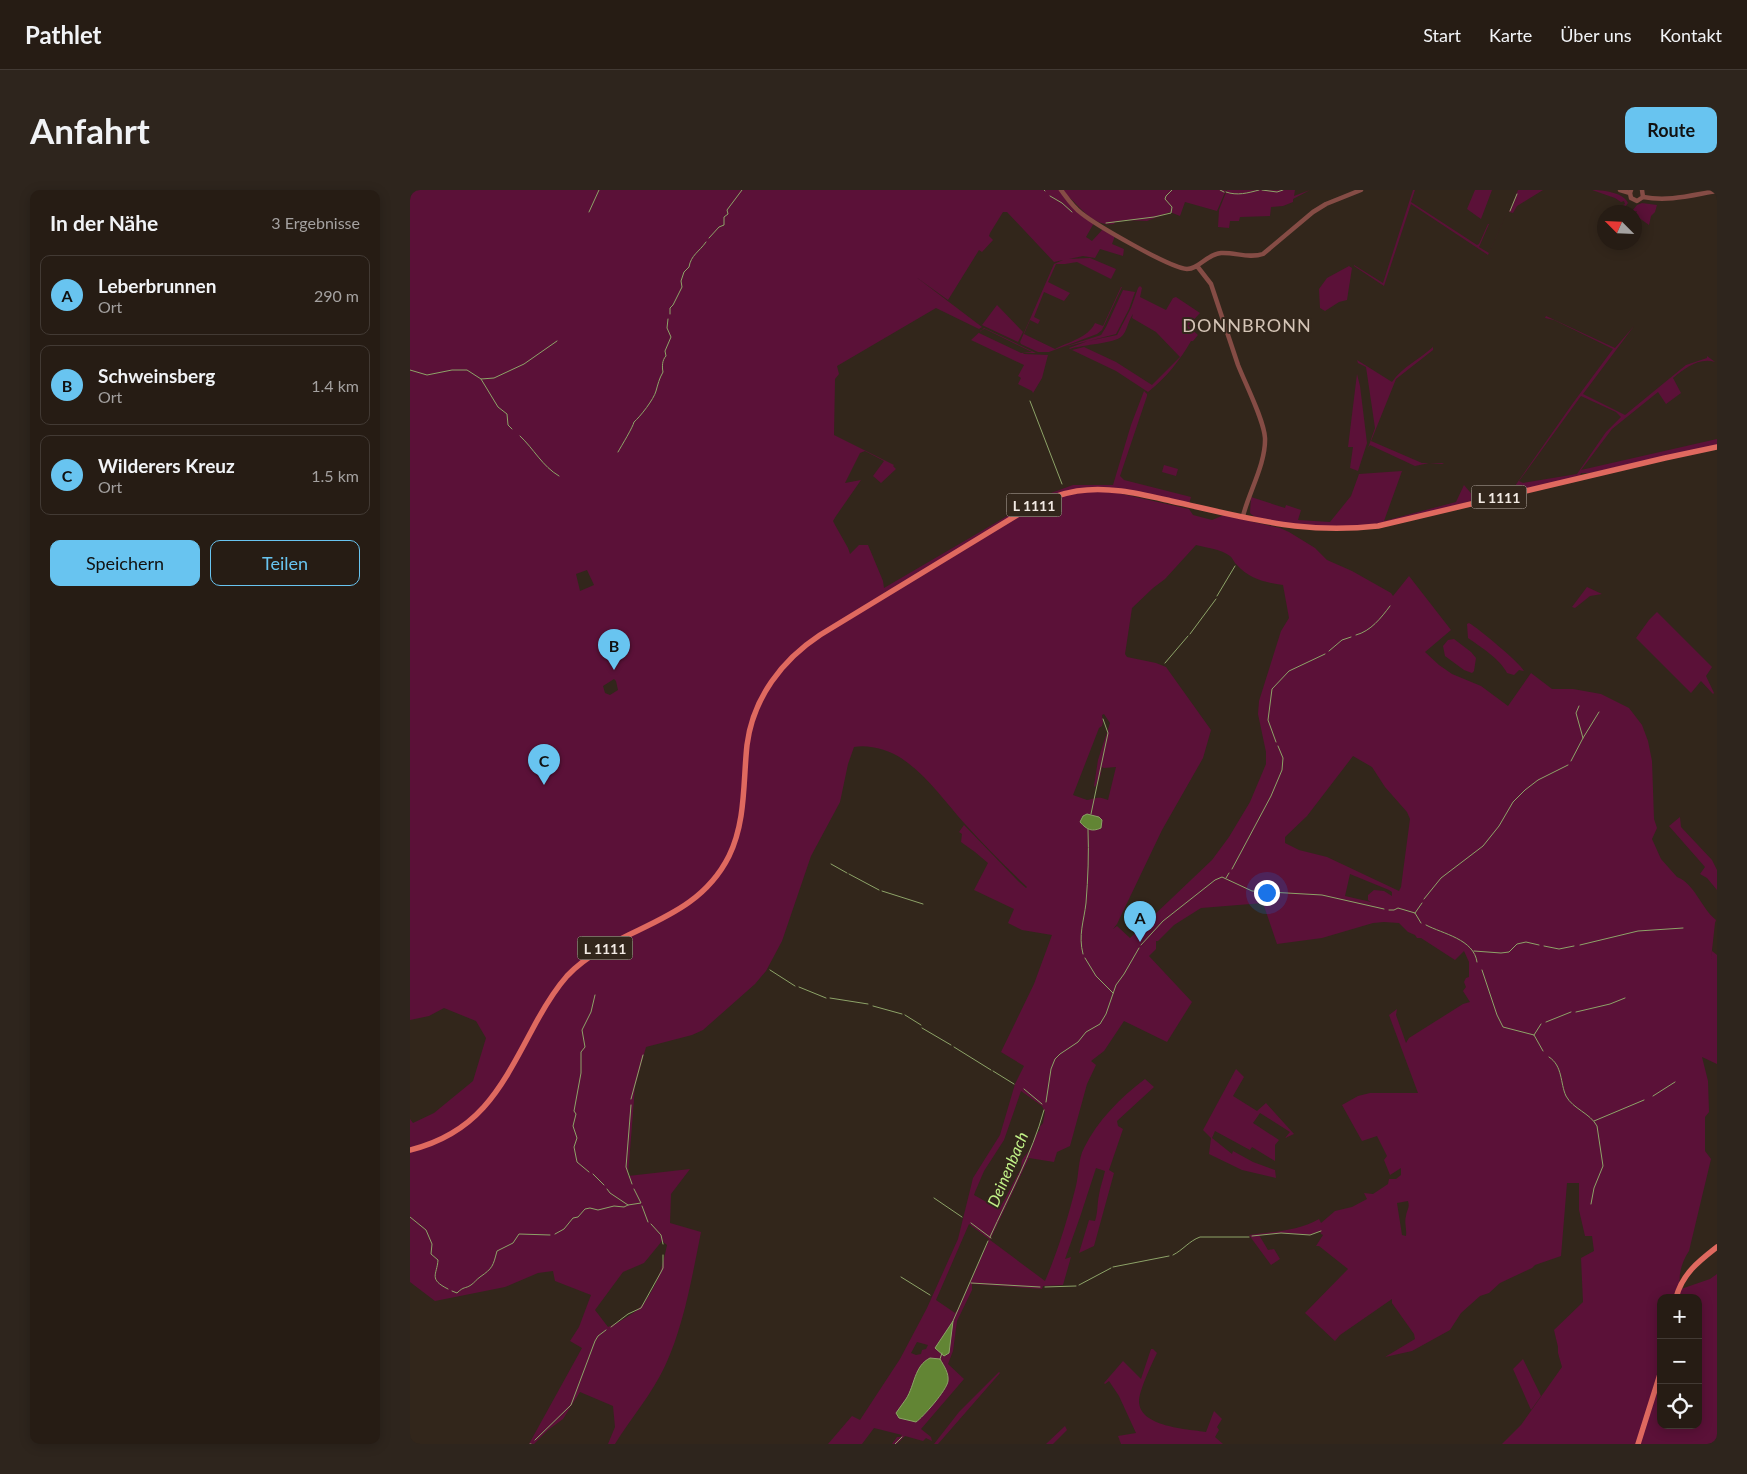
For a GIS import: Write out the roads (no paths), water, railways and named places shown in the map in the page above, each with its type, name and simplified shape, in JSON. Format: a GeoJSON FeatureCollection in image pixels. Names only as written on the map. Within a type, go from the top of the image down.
{"type":"FeatureCollection","features":[{"type":"Feature","properties":{"kind":"main road","name":"L 1111"},"geometry":{"type":"LineString","coordinates":[[410,1150],[428,1145],[447,1136],[483,1109],[505,1079],[551,998],[577,967],[604,948],[679,910],[702,892],[716,875],[729,857],[741,817],[748,743],[756,713],[775,676],[788,660],[803,646],[1027,508],[1046,499],[1066,493],[1097,489],[1142,494],[1294,526],[1338,529],[1378,526],[1717,447]]}},
{"type":"Feature","properties":{"kind":"main road"},"geometry":{"type":"LineString","coordinates":[[1677,1294],[1688,1272],[1717,1247]]}},
{"type":"Feature","properties":{"kind":"main road"},"geometry":{"type":"LineString","coordinates":[[1638,1444],[1657,1384]]}},
{"type":"Feature","properties":{"kind":"street"},"geometry":{"type":"LineString","coordinates":[[1061,190],[1070,202],[1086,217],[1169,264],[1186,269],[1196,266],[1202,260],[1217,253],[1253,256],[1263,254],[1313,212],[1326,204],[1361,190]]}},
{"type":"Feature","properties":{"kind":"street"},"geometry":{"type":"LineString","coordinates":[[1620,190],[1630,192],[1631,198],[1635,200],[1643,197],[1664,200],[1717,191]]}},
{"type":"Feature","properties":{"kind":"street"},"geometry":{"type":"LineString","coordinates":[[1642,190],[1643,197]]}},
{"type":"Feature","properties":{"kind":"street"},"geometry":{"type":"LineString","coordinates":[[1196,266],[1211,284],[1264,433],[1262,460],[1243,516]]}},
{"type":"Feature","properties":{"kind":"waterway"},"geometry":{"type":"LineString","coordinates":[[589,212],[599,190]]}},
{"type":"Feature","properties":{"kind":"waterway"},"geometry":{"type":"LineString","coordinates":[[709,238],[719,227],[724,225],[724,217],[728,214],[727,210],[742,190]]}},
{"type":"Feature","properties":{"kind":"waterway"},"geometry":{"type":"LineString","coordinates":[[1106,223],[1171,213],[1172,207],[1165,199],[1172,190]]}},
{"type":"Feature","properties":{"kind":"waterway"},"geometry":{"type":"LineString","coordinates":[[1220,190],[1224,192]]}},
{"type":"Feature","properties":{"kind":"waterway"},"geometry":{"type":"LineString","coordinates":[[1226,192],[1238,194],[1259,190]]}},
{"type":"Feature","properties":{"kind":"waterway"},"geometry":{"type":"LineString","coordinates":[[1262,190],[1277,192],[1283,190]]}},
{"type":"Feature","properties":{"kind":"waterway"},"geometry":{"type":"LineString","coordinates":[[1510,211],[1517,194]]}},
{"type":"Feature","properties":{"kind":"waterway"},"geometry":{"type":"LineString","coordinates":[[1050,196],[1072,212]]}},
{"type":"Feature","properties":{"kind":"waterway"},"geometry":{"type":"LineString","coordinates":[[670,314],[670,308],[682,287],[681,281],[684,272],[689,267],[693,256],[706,242]]}},
{"type":"Feature","properties":{"kind":"waterway"},"geometry":{"type":"LineString","coordinates":[[618,452],[634,422],[655,394],[663,372],[665,351],[671,337],[667,328],[668,319]]}},
{"type":"Feature","properties":{"kind":"waterway"},"geometry":{"type":"LineString","coordinates":[[410,370],[427,375],[452,370],[467,370],[481,379],[494,378],[524,364],[557,341]]}},
{"type":"Feature","properties":{"kind":"waterway"},"geometry":{"type":"LineString","coordinates":[[481,379],[498,407],[507,414],[508,425],[512,429]]}},
{"type":"Feature","properties":{"kind":"waterway"},"geometry":{"type":"LineString","coordinates":[[1030,401],[1062,484]]}},
{"type":"Feature","properties":{"kind":"waterway"},"geometry":{"type":"LineString","coordinates":[[520,436],[543,462],[559,476]]}},
{"type":"Feature","properties":{"kind":"waterway"},"geometry":{"type":"LineString","coordinates":[[1217,596],[1235,566]]}},
{"type":"Feature","properties":{"kind":"waterway"},"geometry":{"type":"LineString","coordinates":[[1190,634],[1216,599]]}},
{"type":"Feature","properties":{"kind":"waterway"},"geometry":{"type":"LineString","coordinates":[[1356,635],[1371,627],[1390,606]]}},
{"type":"Feature","properties":{"kind":"waterway"},"geometry":{"type":"LineString","coordinates":[[1165,663],[1188,636]]}},
{"type":"Feature","properties":{"kind":"waterway"},"geometry":{"type":"LineString","coordinates":[[1329,651],[1342,640],[1351,637]]}},
{"type":"Feature","properties":{"kind":"waterway"},"geometry":{"type":"LineString","coordinates":[[1276,742],[1268,720],[1272,689],[1289,671],[1325,654]]}},
{"type":"Feature","properties":{"kind":"waterway"},"geometry":{"type":"LineString","coordinates":[[1579,706],[1576,713],[1583,738]]}},
{"type":"Feature","properties":{"kind":"waterway"},"geometry":{"type":"LineString","coordinates":[[1571,761],[1599,712]]}},
{"type":"Feature","properties":{"kind":"waterway"},"geometry":{"type":"LineString","coordinates":[[1091,814],[1108,733],[1103,719]]}},
{"type":"Feature","properties":{"kind":"waterway"},"geometry":{"type":"LineString","coordinates":[[1232,869],[1271,796],[1282,770],[1283,758],[1278,746]]}},
{"type":"Feature","properties":{"kind":"waterway"},"geometry":{"type":"LineString","coordinates":[[1424,899],[1441,878],[1483,846],[1499,826],[1513,802],[1525,790],[1538,780],[1568,765]]}},
{"type":"Feature","properties":{"kind":"waterway"},"geometry":{"type":"LineString","coordinates":[[1083,954],[1081,934],[1087,894],[1088,829]]}},
{"type":"Feature","properties":{"kind":"waterway"},"geometry":{"type":"LineString","coordinates":[[831,864],[847,873]]}},
{"type":"Feature","properties":{"kind":"waterway","name":"Deinenbach"},"geometry":{"type":"LineString","coordinates":[[1226,878],[1229,873]]}},
{"type":"Feature","properties":{"kind":"waterway"},"geometry":{"type":"LineString","coordinates":[[849,874],[879,890]]}},
{"type":"Feature","properties":{"kind":"waterway","name":"Deinenbach"},"geometry":{"type":"LineString","coordinates":[[1141,945],[1163,921],[1215,880],[1222,877],[1252,891],[1322,895],[1384,909]]}},
{"type":"Feature","properties":{"kind":"waterway"},"geometry":{"type":"LineString","coordinates":[[882,891],[923,904]]}},
{"type":"Feature","properties":{"kind":"waterway"},"geometry":{"type":"LineString","coordinates":[[1415,913],[1422,903]]}},
{"type":"Feature","properties":{"kind":"waterway","name":"Deinenbach"},"geometry":{"type":"LineString","coordinates":[[1389,910],[1398,908],[1415,913],[1421,923]]}},
{"type":"Feature","properties":{"kind":"waterway","name":"Deinenbach"},"geometry":{"type":"LineString","coordinates":[[1426,925],[1457,938],[1464,943],[1475,954],[1477,962]]}},
{"type":"Feature","properties":{"kind":"waterway"},"geometry":{"type":"LineString","coordinates":[[1580,945],[1638,931],[1683,928]]}},
{"type":"Feature","properties":{"kind":"waterway"},"geometry":{"type":"LineString","coordinates":[[1474,951],[1501,953],[1509,952],[1517,944],[1526,942],[1539,945]]}},
{"type":"Feature","properties":{"kind":"waterway"},"geometry":{"type":"LineString","coordinates":[[1544,946],[1559,949],[1574,946]]}},
{"type":"Feature","properties":{"kind":"waterway","name":"Deinenbach"},"geometry":{"type":"LineString","coordinates":[[1046,1102],[1051,1069],[1055,1059],[1078,1042],[1086,1032],[1100,1024],[1106,1014],[1116,985],[1139,948]]}},
{"type":"Feature","properties":{"kind":"waterway"},"geometry":{"type":"LineString","coordinates":[[1085,958],[1096,976],[1113,993]]}},
{"type":"Feature","properties":{"kind":"waterway"},"geometry":{"type":"LineString","coordinates":[[770,970],[795,986]]}},
{"type":"Feature","properties":{"kind":"waterway","name":"Deinenbach"},"geometry":{"type":"LineString","coordinates":[[1482,970],[1503,1027],[1534,1035],[1543,1051]]}},
{"type":"Feature","properties":{"kind":"waterway"},"geometry":{"type":"LineString","coordinates":[[799,987],[826,998]]}},
{"type":"Feature","properties":{"kind":"waterway"},"geometry":{"type":"LineString","coordinates":[[589,1172],[577,1162],[574,1147],[577,1138],[573,1126],[581,1073],[581,1052],[585,1047],[582,1030],[591,1012],[595,995]]}},
{"type":"Feature","properties":{"kind":"waterway"},"geometry":{"type":"LineString","coordinates":[[830,998],[868,1004]]}},
{"type":"Feature","properties":{"kind":"waterway"},"geometry":{"type":"LineString","coordinates":[[1576,1012],[1610,1004],[1625,998]]}},
{"type":"Feature","properties":{"kind":"waterway"},"geometry":{"type":"LineString","coordinates":[[873,1006],[902,1014]]}},
{"type":"Feature","properties":{"kind":"waterway"},"geometry":{"type":"LineString","coordinates":[[1546,1022],[1571,1012]]}},
{"type":"Feature","properties":{"kind":"waterway"},"geometry":{"type":"LineString","coordinates":[[905,1015],[921,1025]]}},
{"type":"Feature","properties":{"kind":"waterway"},"geometry":{"type":"LineString","coordinates":[[1534,1035],[1541,1024]]}},
{"type":"Feature","properties":{"kind":"waterway"},"geometry":{"type":"LineString","coordinates":[[922,1028],[951,1045]]}},
{"type":"Feature","properties":{"kind":"waterway"},"geometry":{"type":"LineString","coordinates":[[954,1047],[991,1070]]}},
{"type":"Feature","properties":{"kind":"waterway"},"geometry":{"type":"LineString","coordinates":[[631,1099],[643,1055]]}},
{"type":"Feature","properties":{"kind":"waterway","name":"Deinenbach"},"geometry":{"type":"LineString","coordinates":[[1549,1057],[1557,1065],[1566,1096],[1597,1126],[1603,1166],[1594,1188],[1591,1204]]}},
{"type":"Feature","properties":{"kind":"waterway"},"geometry":{"type":"LineString","coordinates":[[993,1071],[1014,1084]]}},
{"type":"Feature","properties":{"kind":"waterway"},"geometry":{"type":"LineString","coordinates":[[1653,1096],[1675,1082]]}},
{"type":"Feature","properties":{"kind":"waterway"},"geometry":{"type":"LineString","coordinates":[[1024,1089],[1042,1104]]}},
{"type":"Feature","properties":{"kind":"waterway"},"geometry":{"type":"LineString","coordinates":[[1594,1121],[1644,1100]]}},
{"type":"Feature","properties":{"kind":"waterway"},"geometry":{"type":"LineString","coordinates":[[631,1105],[626,1167],[632,1184]]}},
{"type":"Feature","properties":{"kind":"waterway","name":"Deinenbach"},"geometry":{"type":"LineString","coordinates":[[990,1237],[1027,1158],[1044,1110]]}},
{"type":"Feature","properties":{"kind":"waterway"},"geometry":{"type":"LineString","coordinates":[[593,1174],[604,1185]]}},
{"type":"Feature","properties":{"kind":"waterway"},"geometry":{"type":"LineString","coordinates":[[607,1189],[628,1205]]}},
{"type":"Feature","properties":{"kind":"waterway"},"geometry":{"type":"LineString","coordinates":[[555,1234],[564,1229],[573,1218],[578,1217],[585,1209],[598,1210],[641,1203],[634,1189]]}},
{"type":"Feature","properties":{"kind":"waterway"},"geometry":{"type":"LineString","coordinates":[[934,1198],[962,1217]]}},
{"type":"Feature","properties":{"kind":"waterway"},"geometry":{"type":"LineString","coordinates":[[642,1206],[648,1222]]}},
{"type":"Feature","properties":{"kind":"waterway"},"geometry":{"type":"LineString","coordinates":[[410,1217],[426,1230],[432,1244],[431,1254],[438,1260],[435,1273],[436,1279],[448,1289]]}},
{"type":"Feature","properties":{"kind":"waterway"},"geometry":{"type":"LineString","coordinates":[[971,1223],[991,1238]]}},
{"type":"Feature","properties":{"kind":"waterway"},"geometry":{"type":"LineString","coordinates":[[651,1224],[661,1235],[663,1244]]}},
{"type":"Feature","properties":{"kind":"waterway"},"geometry":{"type":"LineString","coordinates":[[1252,1236],[1281,1233],[1310,1235],[1321,1231]]}},
{"type":"Feature","properties":{"kind":"waterway"},"geometry":{"type":"LineString","coordinates":[[452,1291],[457,1293],[471,1285],[488,1271],[497,1251],[513,1243],[519,1234],[550,1235]]}},
{"type":"Feature","properties":{"kind":"waterway"},"geometry":{"type":"LineString","coordinates":[[1173,1255],[1200,1237],[1249,1237]]}},
{"type":"Feature","properties":{"kind":"waterway","name":"Deinenbach"},"geometry":{"type":"LineString","coordinates":[[953,1321],[988,1241]]}},
{"type":"Feature","properties":{"kind":"waterway"},"geometry":{"type":"LineString","coordinates":[[611,1327],[628,1314],[641,1308],[663,1268],[663,1255]]}},
{"type":"Feature","properties":{"kind":"waterway"},"geometry":{"type":"LineString","coordinates":[[1113,1267],[1169,1256]]}},
{"type":"Feature","properties":{"kind":"waterway"},"geometry":{"type":"LineString","coordinates":[[1079,1285],[1111,1268]]}},
{"type":"Feature","properties":{"kind":"waterway"},"geometry":{"type":"LineString","coordinates":[[901,1277],[930,1295]]}},
{"type":"Feature","properties":{"kind":"waterway"},"geometry":{"type":"LineString","coordinates":[[971,1283],[1040,1287]]}},
{"type":"Feature","properties":{"kind":"waterway"},"geometry":{"type":"LineString","coordinates":[[1045,1287],[1076,1286]]}},
{"type":"Feature","properties":{"kind":"waterway"},"geometry":{"type":"LineString","coordinates":[[535,1440],[571,1405],[595,1341],[606,1330]]}},
{"type":"Feature","properties":{"kind":"waterway","name":"Deinenbach"},"geometry":{"type":"LineString","coordinates":[[940,1359],[942,1353]]}},
{"type":"Feature","properties":{"kind":"waterway","name":"Deinenbach"},"geometry":{"type":"LineString","coordinates":[[895,1444],[902,1437]]}},
{"type":"Feature","properties":{"kind":"place","name":"Schweinsberg"},"geometry":{"type":"Point","coordinates":[614,670]}},
{"type":"Feature","properties":{"kind":"place","name":"Wilderers Kreuz"},"geometry":{"type":"Point","coordinates":[544,785]}},
{"type":"Feature","properties":{"kind":"place","name":"Leberbrunnen"},"geometry":{"type":"Point","coordinates":[1140,942]}},
{"type":"Feature","properties":{"kind":"district","name":"DONNBRONN"},"geometry":{"type":"Point","coordinates":[1247,325]}}]}
